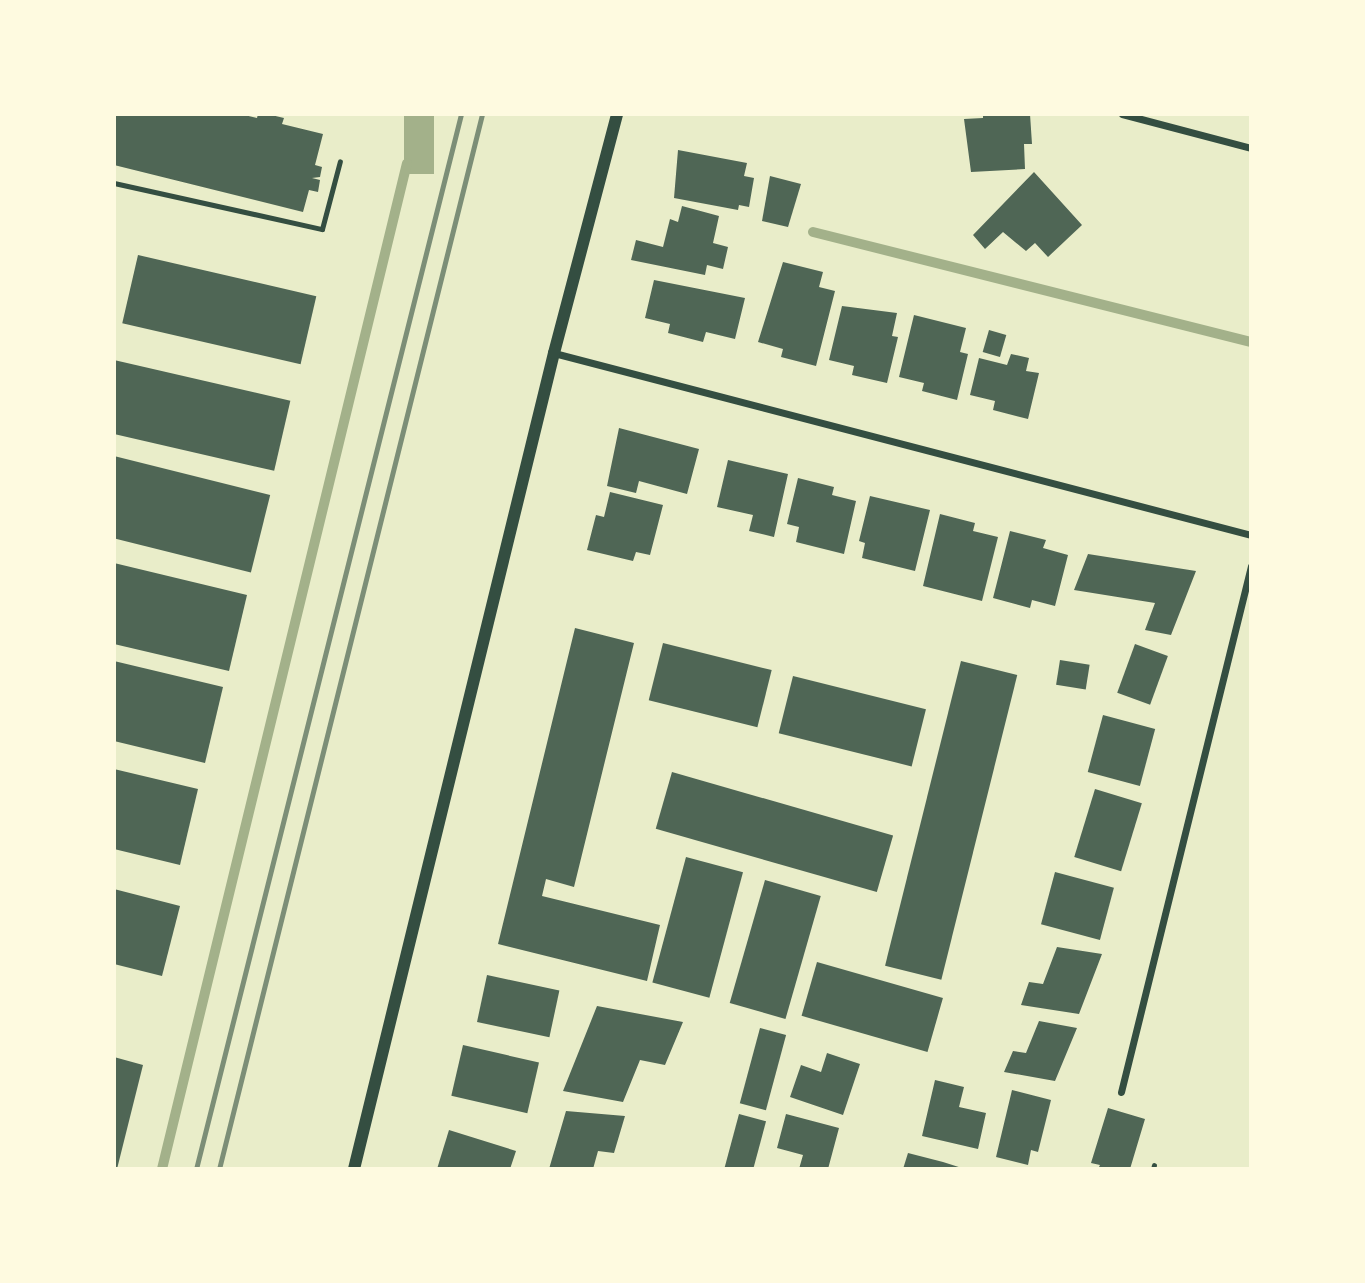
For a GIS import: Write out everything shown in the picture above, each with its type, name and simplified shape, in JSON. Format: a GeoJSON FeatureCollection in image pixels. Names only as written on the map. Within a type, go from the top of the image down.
{"type":"FeatureCollection","features":[{"type":"Feature","properties":{"kind":"street"},"geometry":{"type":"LineString","coordinates":[[354,1169],[554,354],[617,114]]}},
{"type":"Feature","properties":{"kind":"street"},"geometry":{"type":"LineString","coordinates":[[1122,115],[1251,148]]}},
{"type":"Feature","properties":{"kind":"street"},"geometry":{"type":"LineString","coordinates":[[554,354],[1251,535]]}},
{"type":"Feature","properties":{"kind":"street"},"geometry":{"type":"LineString","coordinates":[[1121,1092],[1251,566]]}},
{"type":"Feature","properties":{"kind":"lane"},"geometry":{"type":"LineString","coordinates":[[114,183],[322,229],[340,161]]}},
{"type":"Feature","properties":{"kind":"shaded area"},"geometry":{"type":"Polygon","coordinates":[[[404,114],[434,114],[434,174],[404,174],[404,114]]]}},
{"type":"Feature","properties":{"kind":"building"},"geometry":{"type":"Polygon","coordinates":[[[114,114],[240,114],[257,118],[258,114],[267,114],[284,118],[282,124],[323,134],[315,165],[322,167],[320,177],[312,178],[320,180],[318,192],[309,190],[303,212],[114,165],[114,114]]]}},
{"type":"Feature","properties":{"kind":"building"},"geometry":{"type":"Polygon","coordinates":[[[983,114],[1030,114],[1032,144],[1024,144],[1025,169],[971,172],[964,119],[983,118],[983,114]]]}},
{"type":"Feature","properties":{"kind":"building"},"geometry":{"type":"Polygon","coordinates":[[[678,150],[747,163],[744,176],[754,178],[749,207],[739,205],[738,210],[674,198],[678,150]]]}},
{"type":"Feature","properties":{"kind":"building"},"geometry":{"type":"Polygon","coordinates":[[[1034,172],[1082,225],[1048,257],[1035,243],[1026,251],[1003,232],[985,249],[973,235],[1034,172]]]}},
{"type":"Feature","properties":{"kind":"building"},"geometry":{"type":"Polygon","coordinates":[[[770,176],[801,184],[788,227],[762,221],[770,176]]]}},
{"type":"Feature","properties":{"kind":"building"},"geometry":{"type":"Polygon","coordinates":[[[682,206],[719,216],[713,243],[728,247],[723,269],[707,265],[705,275],[631,260],[636,240],[663,247],[670,219],[678,222],[682,206]]]}},
{"type":"Feature","properties":{"kind":"building"},"geometry":{"type":"Polygon","coordinates":[[[138,255],[316,296],[301,364],[122,323],[138,255]]]}},
{"type":"Feature","properties":{"kind":"building"},"geometry":{"type":"Polygon","coordinates":[[[783,262],[823,272],[819,287],[835,291],[816,366],[781,357],[783,349],[758,342],[783,262]]]}},
{"type":"Feature","properties":{"kind":"building"},"geometry":{"type":"Polygon","coordinates":[[[654,280],[745,298],[735,339],[706,332],[703,342],[668,333],[670,324],[645,318],[654,280]]]}},
{"type":"Feature","properties":{"kind":"building"},"geometry":{"type":"Polygon","coordinates":[[[842,306],[897,313],[892,336],[898,337],[887,383],[852,375],[854,366],[829,360],[842,306]]]}},
{"type":"Feature","properties":{"kind":"building"},"geometry":{"type":"Polygon","coordinates":[[[914,315],[966,328],[960,352],[968,354],[957,400],[922,391],[924,383],[899,377],[914,315]]]}},
{"type":"Feature","properties":{"kind":"building"},"geometry":{"type":"Polygon","coordinates":[[[989,330],[1006,335],[1000,357],[983,352],[989,330]]]}},
{"type":"Feature","properties":{"kind":"building"},"geometry":{"type":"Polygon","coordinates":[[[1011,354],[1029,358],[1026,371],[1039,373],[1028,419],[993,410],[995,401],[970,395],[979,358],[1007,365],[1011,354]]]}},
{"type":"Feature","properties":{"kind":"building"},"geometry":{"type":"Polygon","coordinates":[[[114,360],[290,401],[274,471],[114,434],[114,360]]]}},
{"type":"Feature","properties":{"kind":"building"},"geometry":{"type":"Polygon","coordinates":[[[619,428],[699,449],[687,494],[639,481],[636,493],[607,486],[619,428]]]}},
{"type":"Feature","properties":{"kind":"building"},"geometry":{"type":"Polygon","coordinates":[[[114,456],[270,495],[251,573],[114,538],[114,456]]]}},
{"type":"Feature","properties":{"kind":"building"},"geometry":{"type":"Polygon","coordinates":[[[728,460],[788,474],[774,537],[749,531],[753,515],[717,507],[728,460]]]}},
{"type":"Feature","properties":{"kind":"building"},"geometry":{"type":"Polygon","coordinates":[[[798,478],[834,487],[832,495],[856,501],[844,554],[796,542],[799,527],[787,524],[798,478]]]}},
{"type":"Feature","properties":{"kind":"building"},"geometry":{"type":"Polygon","coordinates":[[[610,492],[663,505],[650,555],[636,552],[633,561],[587,550],[596,515],[604,517],[610,492]]]}},
{"type":"Feature","properties":{"kind":"building"},"geometry":{"type":"Polygon","coordinates":[[[870,496],[930,510],[915,571],[862,558],[865,543],[859,541],[870,496]]]}},
{"type":"Feature","properties":{"kind":"building"},"geometry":{"type":"Polygon","coordinates":[[[940,514],[975,523],[973,531],[998,537],[982,601],[923,586],[940,514]]]}},
{"type":"Feature","properties":{"kind":"building"},"geometry":{"type":"Polygon","coordinates":[[[1010,531],[1046,540],[1043,548],[1068,555],[1055,606],[1032,600],[1030,608],[993,598],[1010,531]]]}},
{"type":"Feature","properties":{"kind":"building"},"geometry":{"type":"Polygon","coordinates":[[[1088,554],[1196,571],[1171,635],[1145,630],[1155,603],[1074,590],[1088,554]]]}},
{"type":"Feature","properties":{"kind":"building"},"geometry":{"type":"Polygon","coordinates":[[[114,563],[247,595],[229,671],[114,644],[114,563]]]}},
{"type":"Feature","properties":{"kind":"building"},"geometry":{"type":"Polygon","coordinates":[[[575,628],[634,643],[574,887],[546,879],[542,896],[660,925],[647,981],[498,944],[575,628]]]}},
{"type":"Feature","properties":{"kind":"building"},"geometry":{"type":"Polygon","coordinates":[[[663,643],[772,670],[757,727],[649,700],[663,643]]]}},
{"type":"Feature","properties":{"kind":"building"},"geometry":{"type":"Polygon","coordinates":[[[1135,644],[1168,656],[1150,705],[1117,693],[1135,644]]]}},
{"type":"Feature","properties":{"kind":"building"},"geometry":{"type":"Polygon","coordinates":[[[1060,660],[1090,665],[1086,689],[1056,685],[1060,660]]]}},
{"type":"Feature","properties":{"kind":"building"},"geometry":{"type":"Polygon","coordinates":[[[114,661],[223,687],[205,763],[114,741],[114,661]]]}},
{"type":"Feature","properties":{"kind":"building"},"geometry":{"type":"Polygon","coordinates":[[[961,661],[1017,675],[941,980],[885,966],[961,661]]]}},
{"type":"Feature","properties":{"kind":"building"},"geometry":{"type":"Polygon","coordinates":[[[793,676],[926,709],[912,766],[779,733],[793,676]]]}},
{"type":"Feature","properties":{"kind":"building"},"geometry":{"type":"Polygon","coordinates":[[[1103,715],[1155,729],[1140,786],[1088,772],[1103,715]]]}},
{"type":"Feature","properties":{"kind":"building"},"geometry":{"type":"Polygon","coordinates":[[[114,769],[198,789],[180,865],[114,849],[114,769]]]}},
{"type":"Feature","properties":{"kind":"building"},"geometry":{"type":"Polygon","coordinates":[[[672,772],[893,835],[877,892],[656,829],[672,772]]]}},
{"type":"Feature","properties":{"kind":"building"},"geometry":{"type":"Polygon","coordinates":[[[1095,789],[1142,803],[1121,871],[1074,857],[1095,789]]]}},
{"type":"Feature","properties":{"kind":"building"},"geometry":{"type":"Polygon","coordinates":[[[686,857],[743,872],[709,998],[652,983],[686,857]]]}},
{"type":"Feature","properties":{"kind":"building"},"geometry":{"type":"Polygon","coordinates":[[[1055,872],[1114,888],[1100,940],[1041,924],[1055,872]]]}},
{"type":"Feature","properties":{"kind":"building"},"geometry":{"type":"Polygon","coordinates":[[[765,880],[821,896],[785,1019],[730,1003],[765,880]]]}},
{"type":"Feature","properties":{"kind":"building"},"geometry":{"type":"Polygon","coordinates":[[[114,889],[180,906],[162,976],[114,964],[114,889]]]}},
{"type":"Feature","properties":{"kind":"building"},"geometry":{"type":"Polygon","coordinates":[[[1057,947],[1102,954],[1079,1014],[1021,1005],[1029,982],[1043,984],[1057,947]]]}},
{"type":"Feature","properties":{"kind":"building"},"geometry":{"type":"Polygon","coordinates":[[[817,962],[943,998],[927,1052],[802,1016],[817,962]]]}},
{"type":"Feature","properties":{"kind":"building"},"geometry":{"type":"Polygon","coordinates":[[[487,975],[559,990],[549,1037],[477,1022],[487,975]]]}},
{"type":"Feature","properties":{"kind":"building"},"geometry":{"type":"Polygon","coordinates":[[[597,1006],[683,1022],[665,1065],[640,1060],[623,1102],[563,1091],[597,1006]]]}},
{"type":"Feature","properties":{"kind":"building"},"geometry":{"type":"Polygon","coordinates":[[[1039,1021],[1077,1028],[1055,1081],[1004,1072],[1013,1051],[1026,1053],[1039,1021]]]}},
{"type":"Feature","properties":{"kind":"building"},"geometry":{"type":"Polygon","coordinates":[[[760,1028],[786,1035],[766,1110],[740,1103],[760,1028]]]}},
{"type":"Feature","properties":{"kind":"building"},"geometry":{"type":"Polygon","coordinates":[[[463,1045],[539,1063],[527,1113],[451,1096],[463,1045]]]}},
{"type":"Feature","properties":{"kind":"building"},"geometry":{"type":"Polygon","coordinates":[[[827,1053],[860,1064],[843,1115],[790,1097],[801,1065],[821,1072],[827,1053]]]}},
{"type":"Feature","properties":{"kind":"building"},"geometry":{"type":"Polygon","coordinates":[[[114,1057],[143,1065],[117,1169],[114,1169],[114,1057]]]}},
{"type":"Feature","properties":{"kind":"building"},"geometry":{"type":"Polygon","coordinates":[[[935,1080],[964,1087],[959,1107],[986,1113],[978,1149],[922,1136],[935,1080]]]}},
{"type":"Feature","properties":{"kind":"building"},"geometry":{"type":"Polygon","coordinates":[[[1012,1090],[1051,1100],[1038,1152],[1031,1150],[1028,1165],[996,1157],[1012,1090]]]}},
{"type":"Feature","properties":{"kind":"building"},"geometry":{"type":"Polygon","coordinates":[[[1108,1108],[1145,1119],[1130,1169],[1098,1169],[1100,1165],[1091,1163],[1108,1108]]]}},
{"type":"Feature","properties":{"kind":"building"},"geometry":{"type":"Polygon","coordinates":[[[566,1111],[625,1116],[614,1153],[598,1151],[593,1169],[549,1169],[566,1111]]]}},
{"type":"Feature","properties":{"kind":"building"},"geometry":{"type":"Polygon","coordinates":[[[739,1114],[766,1121],[753,1169],[724,1169],[739,1114]]]}},
{"type":"Feature","properties":{"kind":"building"},"geometry":{"type":"Polygon","coordinates":[[[786,1114],[839,1128],[828,1169],[799,1169],[803,1155],[777,1148],[786,1114]]]}},
{"type":"Feature","properties":{"kind":"building"},"geometry":{"type":"Polygon","coordinates":[[[449,1130],[516,1151],[510,1169],[437,1169],[449,1130]]]}},
{"type":"Feature","properties":{"kind":"building"},"geometry":{"type":"Polygon","coordinates":[[[908,1153],[943,1162],[965,1169],[903,1169],[908,1153]]]}},
{"type":"Feature","properties":{"kind":"waterway"},"geometry":{"type":"LineString","coordinates":[[162,1169],[407,163]]}},
{"type":"Feature","properties":{"kind":"waterway"},"geometry":{"type":"LineString","coordinates":[[813,232],[1251,342]]}},
{"type":"Feature","properties":{"kind":"railway"},"geometry":{"type":"LineString","coordinates":[[196,1169],[461,114]]}},
{"type":"Feature","properties":{"kind":"railway"},"geometry":{"type":"LineString","coordinates":[[219,1169],[482,114]]}}]}
